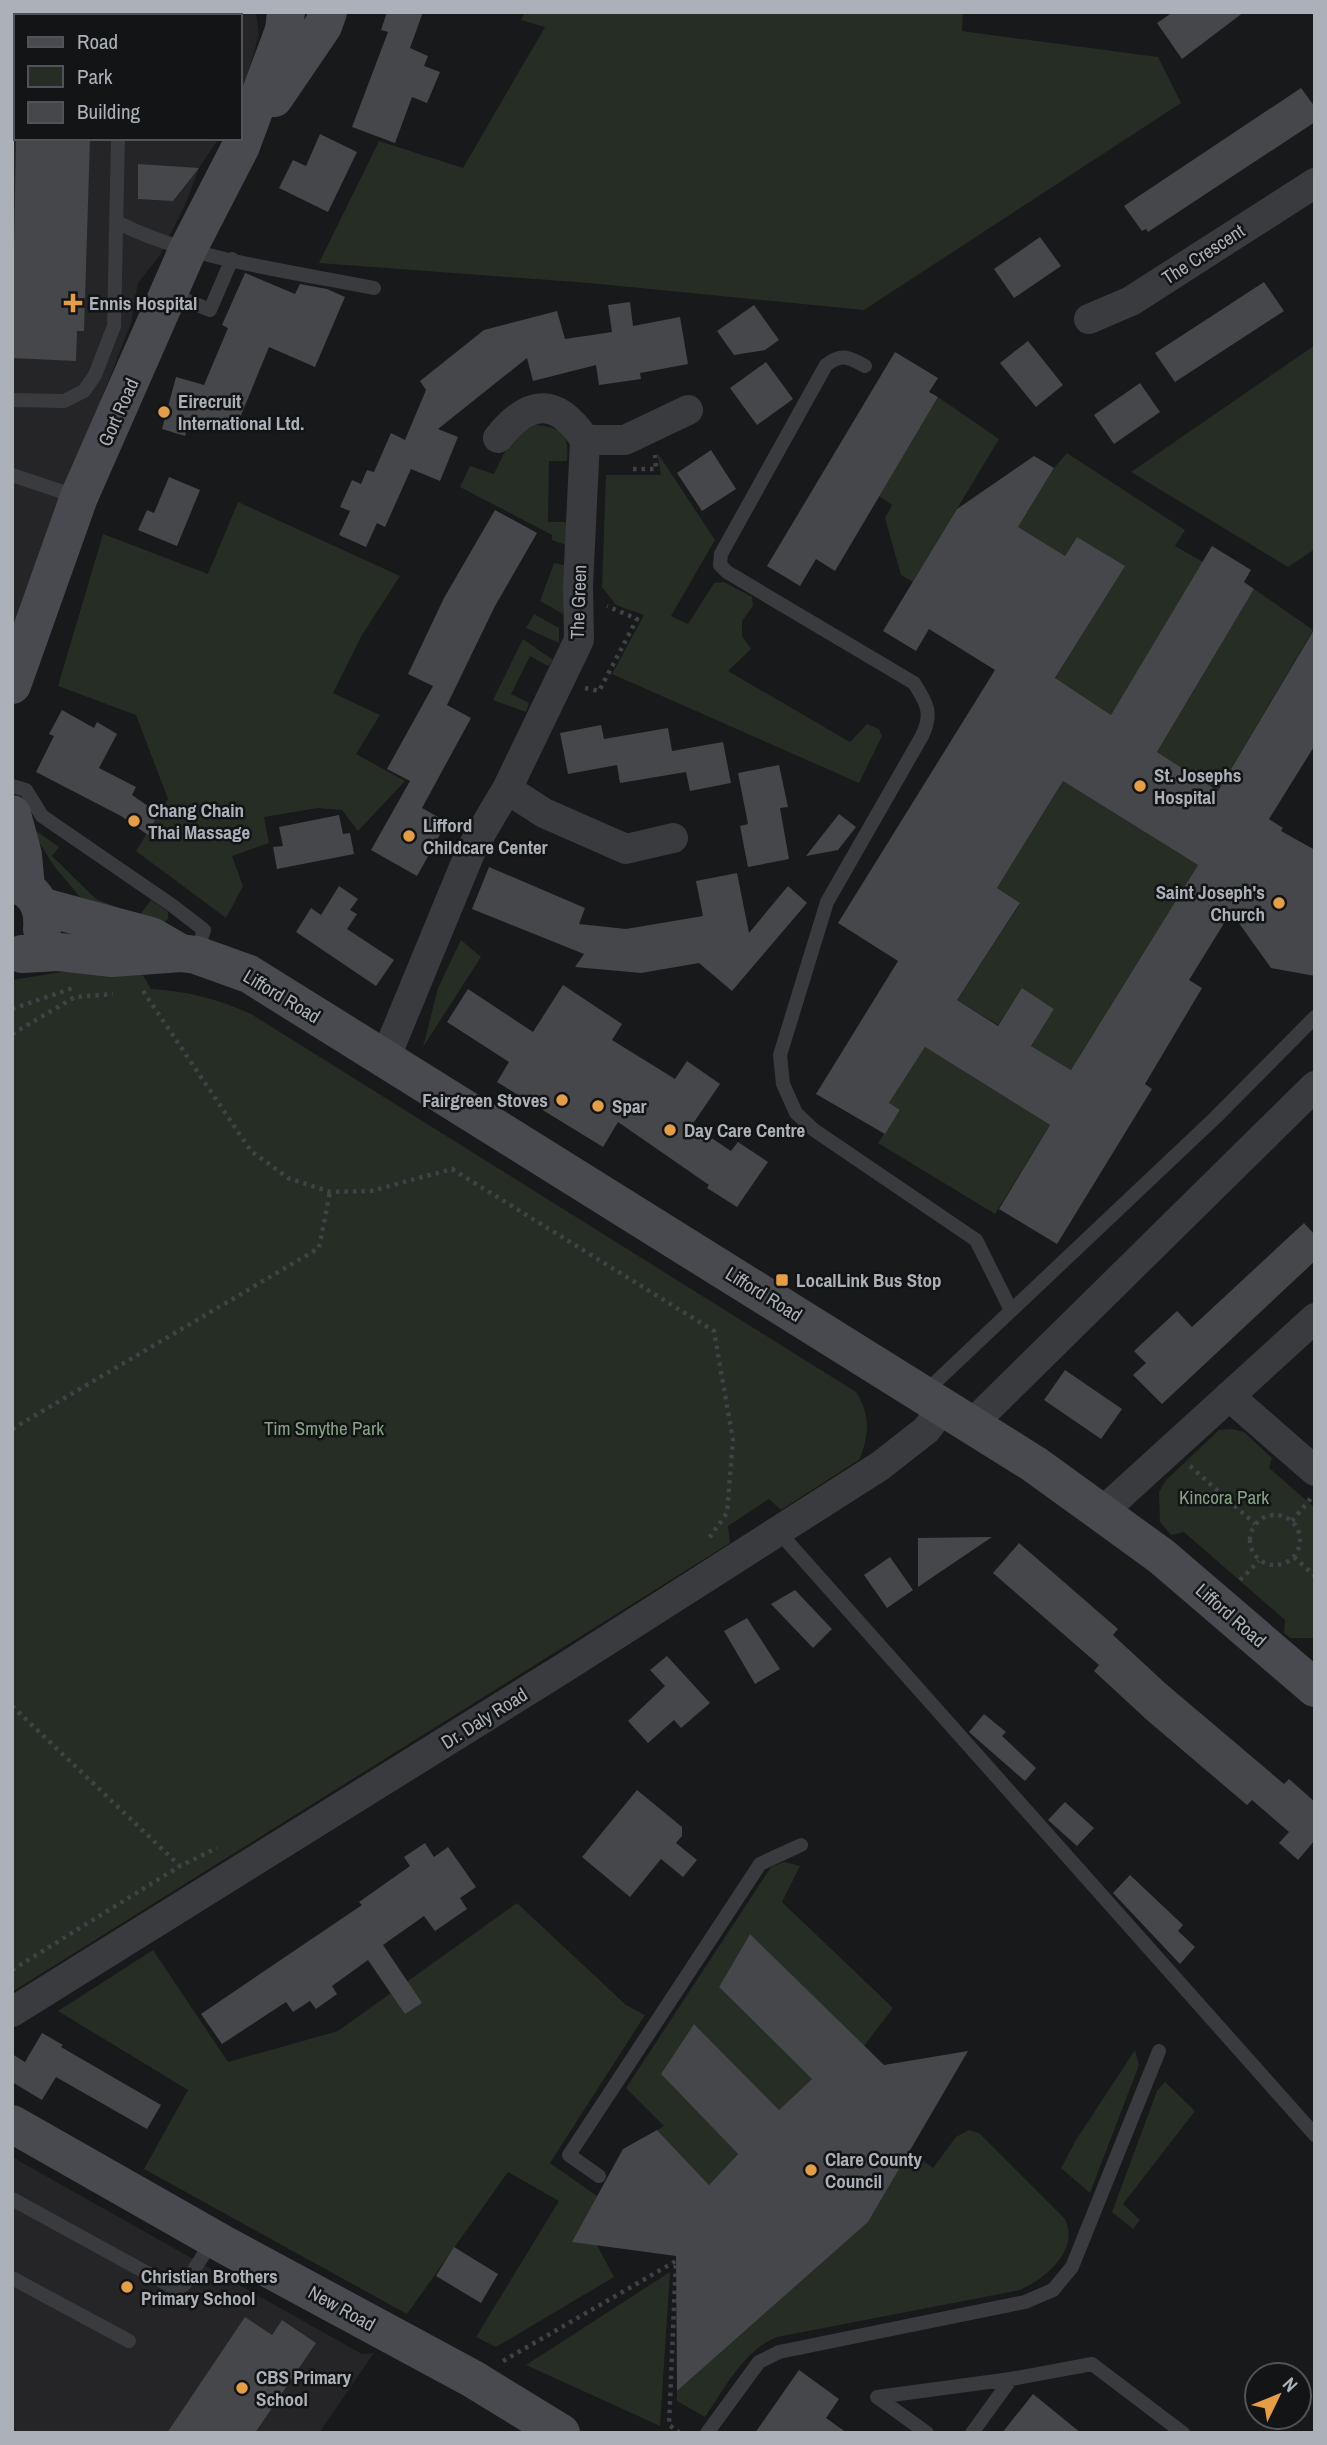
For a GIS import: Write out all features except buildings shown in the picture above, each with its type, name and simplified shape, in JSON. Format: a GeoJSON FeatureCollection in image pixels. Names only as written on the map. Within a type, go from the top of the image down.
{"type":"FeatureCollection","features":[{"type":"Feature","properties":{"kind":"main road"},"geometry":{"type":"LineString","coordinates":[[241,146],[284,30],[286,12]]}},
{"type":"Feature","properties":{"kind":"main road"},"geometry":{"type":"LineString","coordinates":[[241,146],[323,26],[328,12]]}},
{"type":"Feature","properties":{"kind":"main road","name":"Gort Road"},"geometry":{"type":"LineString","coordinates":[[12,685],[79,498],[171,294],[188,249],[241,146]]}},
{"type":"Feature","properties":{"kind":"main road"},"geometry":{"type":"LineString","coordinates":[[12,814],[23,855],[26,892],[42,929],[32,948],[17,956]]}},
{"type":"Feature","properties":{"kind":"main road","name":"Lifford Road"},"geometry":{"type":"LineString","coordinates":[[26,892],[151,936],[188,954],[249,974],[384,1061],[945,1409],[1102,1512],[1161,1556],[1315,1688]]}},
{"type":"Feature","properties":{"kind":"main road","name":"Lifford Road"},"geometry":{"type":"LineString","coordinates":[[17,956],[60,952],[112,958],[188,954]]}},
{"type":"Feature","properties":{"kind":"main road","name":"New Road"},"geometry":{"type":"LineString","coordinates":[[12,2124],[213,2238],[473,2379],[561,2433]]}},
{"type":"Feature","properties":{"kind":"street","name":"The Crescent"},"geometry":{"type":"LineString","coordinates":[[1088,319],[1131,301],[1315,183]]}},
{"type":"Feature","properties":{"kind":"street"},"geometry":{"type":"LineString","coordinates":[[498,438],[514,418],[534,408],[557,410],[573,422],[585,440],[625,440],[688,410]]}},
{"type":"Feature","properties":{"kind":"street","name":"The Green"},"geometry":{"type":"LineString","coordinates":[[384,1061],[472,848],[507,789],[579,640],[578,586],[585,440]]}},
{"type":"Feature","properties":{"kind":"street"},"geometry":{"type":"LineString","coordinates":[[507,789],[544,813],[626,849],[673,838]]}},
{"type":"Feature","properties":{"kind":"street"},"geometry":{"type":"LineString","coordinates":[[945,1409],[1315,1086]]}},
{"type":"Feature","properties":{"kind":"street"},"geometry":{"type":"LineString","coordinates":[[1102,1512],[1315,1318]]}},
{"type":"Feature","properties":{"kind":"street"},"geometry":{"type":"LineString","coordinates":[[1229,1396],[1315,1471]]}},
{"type":"Feature","properties":{"kind":"street","name":"Dr. Daly Road"},"geometry":{"type":"LineString","coordinates":[[12,2012],[880,1466],[926,1430],[945,1409]]}},
{"type":"Feature","properties":{"kind":"lane"},"geometry":{"type":"LineString","coordinates":[[12,400],[64,401],[84,391],[95,375],[114,326],[118,140]]}},
{"type":"Feature","properties":{"kind":"lane"},"geometry":{"type":"LineString","coordinates":[[117,222],[140,234],[188,249],[374,288]]}},
{"type":"Feature","properties":{"kind":"lane"},"geometry":{"type":"LineString","coordinates":[[171,294],[210,310],[232,258]]}},
{"type":"Feature","properties":{"kind":"lane"},"geometry":{"type":"LineString","coordinates":[[865,366],[846,355],[838,356],[826,365],[720,554],[720,565],[727,572],[914,683],[928,704],[929,722],[922,737],[827,902],[780,1055],[783,1084],[796,1113],[814,1130],[976,1240],[1012,1310]]}},
{"type":"Feature","properties":{"kind":"lane"},"geometry":{"type":"LineString","coordinates":[[12,475],[79,498]]}},
{"type":"Feature","properties":{"kind":"lane"},"geometry":{"type":"LineString","coordinates":[[12,786],[26,790],[42,816],[204,930],[188,954]]}},
{"type":"Feature","properties":{"kind":"lane"},"geometry":{"type":"LineString","coordinates":[[945,1409],[1012,1310],[1216,1117],[1315,1017]]}},
{"type":"Feature","properties":{"kind":"lane"},"geometry":{"type":"LineString","coordinates":[[778,1531],[1315,2135]]}},
{"type":"Feature","properties":{"kind":"lane"},"geometry":{"type":"LineString","coordinates":[[599,2176],[569,2155],[760,1864],[801,1845]]}},
{"type":"Feature","properties":{"kind":"lane"},"geometry":{"type":"LineString","coordinates":[[707,2433],[759,2362],[779,2352],[1025,2302],[1054,2290],[1072,2267],[1159,2051]]}},
{"type":"Feature","properties":{"kind":"lane"},"geometry":{"type":"LineString","coordinates":[[12,2199],[176,2289],[184,2285],[213,2238]]}},
{"type":"Feature","properties":{"kind":"lane"},"geometry":{"type":"LineString","coordinates":[[12,2278],[129,2340]]}},
{"type":"Feature","properties":{"kind":"lane"},"geometry":{"type":"LineString","coordinates":[[927,2433],[877,2397],[1011,2379],[1092,2364],[1183,2433]]}},
{"type":"Feature","properties":{"kind":"lane"},"geometry":{"type":"LineString","coordinates":[[972,2433],[1011,2379]]}},
{"type":"Feature","properties":{"kind":"path"},"geometry":{"type":"LineString","coordinates":[[141,982],[144,991],[251,1151],[288,1178],[330,1192],[371,1191],[452,1169],[714,1331],[733,1440],[727,1513],[701,1550]]}},
{"type":"Feature","properties":{"kind":"path"},"geometry":{"type":"LineString","coordinates":[[12,1009],[43,996],[87,986]]}},
{"type":"Feature","properties":{"kind":"path"},"geometry":{"type":"LineString","coordinates":[[131,992],[144,991]]}},
{"type":"Feature","properties":{"kind":"path"},"geometry":{"type":"LineString","coordinates":[[12,1034],[75,997],[117,993]]}},
{"type":"Feature","properties":{"kind":"path"},"geometry":{"type":"LineString","coordinates":[[12,1429],[319,1248],[330,1192]]}},
{"type":"Feature","properties":{"kind":"path"},"geometry":{"type":"LineString","coordinates":[[1170,1450],[1255,1524]]}},
{"type":"Feature","properties":{"kind":"path"},"geometry":{"type":"LineString","coordinates":[[1292,1521],[1315,1494]]}},
{"type":"Feature","properties":{"kind":"path"},"geometry":{"type":"LineString","coordinates":[[1270,1515],[1280,1515],[1292,1521],[1300,1532],[1301,1543],[1294,1557],[1276,1566],[1259,1561],[1250,1549],[1249,1536],[1255,1524],[1270,1515]]}},
{"type":"Feature","properties":{"kind":"path"},"geometry":{"type":"LineString","coordinates":[[1294,1557],[1315,1576]]}},
{"type":"Feature","properties":{"kind":"path"},"geometry":{"type":"LineString","coordinates":[[12,1706],[180,1866]]}},
{"type":"Feature","properties":{"kind":"path"},"geometry":{"type":"LineString","coordinates":[[12,1970],[180,1866],[226,1843]]}},
{"type":"Feature","properties":{"kind":"path"},"geometry":{"type":"LineString","coordinates":[[473,2379],[676,2261],[669,2425],[680,2433]]}},
{"type":"Feature","properties":{"kind":"shaded area","name":"Ennis Hospital"},"geometry":{"type":"Polygon","coordinates":[[[12,12],[256,12],[259,35],[242,94],[242,14],[14,14],[14,140],[218,140],[199,168],[186,203],[160,255],[138,283],[131,323],[12,629],[12,12]]]}},
{"type":"Feature","properties":{"kind":"shaded area","name":"Christian Brothers Primary School"},"geometry":{"type":"Polygon","coordinates":[[[12,2157],[362,2354],[374,2353],[319,2433],[12,2433],[12,2157]]]}},
{"type":"Feature","properties":{"kind":"green space"},"geometry":{"type":"Polygon","coordinates":[[[525,12],[963,12],[962,31],[1158,57],[1181,103],[864,310],[589,283],[319,263],[379,141],[463,168],[545,27],[521,20],[525,12]]]}},
{"type":"Feature","properties":{"kind":"green space"},"geometry":{"type":"Polygon","coordinates":[[[1315,345],[1315,549],[1288,567],[1131,472],[1315,345]]]}},
{"type":"Feature","properties":{"kind":"green space"},"geometry":{"type":"Polygon","coordinates":[[[938,397],[999,439],[913,582],[901,575],[885,518],[892,505],[879,496],[938,397]]]}},
{"type":"Feature","properties":{"kind":"green space"},"geometry":{"type":"Polygon","coordinates":[[[535,425],[557,430],[567,444],[567,461],[549,461],[548,522],[566,522],[566,545],[552,540],[552,535],[460,487],[470,466],[494,474],[511,439],[535,425]]]}},
{"type":"Feature","properties":{"kind":"green space"},"geometry":{"type":"Polygon","coordinates":[[[657,452],[715,540],[671,616],[688,624],[714,583],[724,582],[752,597],[753,606],[742,621],[742,636],[751,649],[728,671],[850,742],[867,724],[879,729],[882,736],[859,783],[612,674],[644,615],[616,605],[602,587],[606,475],[661,475],[657,452]]]}},
{"type":"Feature","properties":{"kind":"green space"},"geometry":{"type":"Polygon","coordinates":[[[1067,453],[1185,530],[1175,546],[1203,562],[1111,715],[1076,692],[1050,687],[1124,566],[1077,537],[1065,556],[1045,544],[992,569],[1054,468],[1067,453]]]}},
{"type":"Feature","properties":{"kind":"green space"},"geometry":{"type":"Polygon","coordinates":[[[238,502],[400,576],[362,635],[333,693],[380,715],[356,754],[405,781],[358,831],[342,810],[318,808],[264,817],[269,843],[232,856],[243,886],[226,918],[136,851],[168,799],[136,715],[58,686],[103,534],[208,574],[238,502]]]}},
{"type":"Feature","properties":{"kind":"green space"},"geometry":{"type":"Polygon","coordinates":[[[554,563],[568,566],[563,614],[540,601],[554,563]]]}},
{"type":"Feature","properties":{"kind":"green space"},"geometry":{"type":"Polygon","coordinates":[[[1254,589],[1313,630],[1218,791],[1157,752],[1254,589]]]}},
{"type":"Feature","properties":{"kind":"green space"},"geometry":{"type":"Polygon","coordinates":[[[534,614],[559,628],[559,643],[526,628],[534,614]]]}},
{"type":"Feature","properties":{"kind":"green space"},"geometry":{"type":"Polygon","coordinates":[[[523,639],[553,660],[548,666],[530,656],[511,694],[529,703],[526,712],[493,700],[523,639]]]}},
{"type":"Feature","properties":{"kind":"green space"},"geometry":{"type":"Polygon","coordinates":[[[1063,781],[1198,865],[1071,1070],[1031,1046],[1054,1009],[1022,989],[998,1025],[957,1000],[1020,904],[997,888],[1063,781]]]}},
{"type":"Feature","properties":{"kind":"green space"},"geometry":{"type":"Polygon","coordinates":[[[28,825],[59,847],[52,856],[96,899],[139,916],[151,900],[168,912],[168,919],[161,924],[80,897],[54,866],[28,825]]]}},
{"type":"Feature","properties":{"kind":"green space"},"geometry":{"type":"Polygon","coordinates":[[[461,940],[481,957],[423,1047],[438,988],[461,940]]]}},
{"type":"Feature","properties":{"kind":"green space","name":"Tim Smythe Park"},"geometry":{"type":"Polygon","coordinates":[[[61,972],[143,975],[151,989],[202,997],[251,1014],[856,1392],[864,1409],[867,1433],[860,1459],[781,1510],[769,1499],[728,1526],[730,1543],[12,1992],[12,980],[61,972]]]}},
{"type":"Feature","properties":{"kind":"green space"},"geometry":{"type":"Polygon","coordinates":[[[925,1047],[1050,1125],[995,1214],[878,1143],[900,1111],[889,1103],[925,1047]]]}},
{"type":"Feature","properties":{"kind":"green space","name":"Kincora Park"},"geometry":{"type":"Polygon","coordinates":[[[1219,1430],[1244,1432],[1272,1458],[1269,1468],[1315,1508],[1315,1638],[1290,1638],[1284,1633],[1285,1620],[1184,1532],[1171,1535],[1160,1522],[1159,1492],[1166,1480],[1219,1430]]]}},
{"type":"Feature","properties":{"kind":"green space"},"geometry":{"type":"Polygon","coordinates":[[[784,1862],[800,1866],[782,1902],[893,2008],[864,2046],[750,1934],[719,1987],[812,2079],[779,2110],[694,2024],[661,2074],[738,2154],[709,2185],[657,2130],[664,2126],[626,2088],[771,1867],[784,1862]]]}},
{"type":"Feature","properties":{"kind":"green space"},"geometry":{"type":"Polygon","coordinates":[[[517,1903],[626,2005],[645,2015],[550,2163],[597,2196],[597,2245],[614,2277],[496,2347],[476,2337],[559,2201],[508,2172],[407,2314],[144,2169],[188,2090],[58,2011],[153,1950],[228,2062],[338,2031],[517,1903]]]}},
{"type":"Feature","properties":{"kind":"green space"},"geometry":{"type":"Polygon","coordinates":[[[1135,2050],[1139,2065],[1090,2193],[1061,2168],[1076,2140],[1135,2050]]]}},
{"type":"Feature","properties":{"kind":"green space"},"geometry":{"type":"Polygon","coordinates":[[[1165,2082],[1195,2111],[1123,2204],[1140,2220],[1133,2229],[1112,2212],[1157,2091],[1165,2082]]]}},
{"type":"Feature","properties":{"kind":"green space"},"geometry":{"type":"Polygon","coordinates":[[[969,2130],[979,2133],[1065,2219],[1068,2241],[1058,2262],[1050,2270],[1020,2290],[777,2337],[754,2351],[745,2361],[705,2417],[677,2401],[677,2391],[868,2222],[909,2151],[933,2168],[956,2137],[969,2130]]]}},
{"type":"Feature","properties":{"kind":"green space"},"geometry":{"type":"Polygon","coordinates":[[[670,2272],[660,2426],[526,2365],[670,2272]]]}},
{"type":"Feature","properties":{"kind":"place","name":"Ennis Hospital"},"geometry":{"type":"Point","coordinates":[73,303]}},
{"type":"Feature","properties":{"kind":"place","name":"Eirecruit International Ltd."},"geometry":{"type":"Point","coordinates":[164,412]}},
{"type":"Feature","properties":{"kind":"place","name":"St. Josephs Hospital"},"geometry":{"type":"Point","coordinates":[1140,786]}},
{"type":"Feature","properties":{"kind":"place","name":"Chang Chain Thai Massage"},"geometry":{"type":"Point","coordinates":[134,821]}},
{"type":"Feature","properties":{"kind":"place","name":"Lifford Childcare Center"},"geometry":{"type":"Point","coordinates":[409,836]}},
{"type":"Feature","properties":{"kind":"place","name":"Saint Joseph's Church"},"geometry":{"type":"Point","coordinates":[1279,903]}},
{"type":"Feature","properties":{"kind":"place","name":"Fairgreen Stoves"},"geometry":{"type":"Point","coordinates":[562,1100]}},
{"type":"Feature","properties":{"kind":"place","name":"Spar"},"geometry":{"type":"Point","coordinates":[598,1106]}},
{"type":"Feature","properties":{"kind":"place","name":"Day Care Centre"},"geometry":{"type":"Point","coordinates":[670,1130]}},
{"type":"Feature","properties":{"kind":"place","name":"LocalLink Bus Stop"},"geometry":{"type":"Point","coordinates":[782,1280]}},
{"type":"Feature","properties":{"kind":"place","name":"Clare County Council"},"geometry":{"type":"Point","coordinates":[811,2170]}},
{"type":"Feature","properties":{"kind":"place","name":"Christian Brothers Primary School"},"geometry":{"type":"Point","coordinates":[127,2287]}},
{"type":"Feature","properties":{"kind":"place","name":"CBS Primary School"},"geometry":{"type":"Point","coordinates":[242,2388]}}]}
